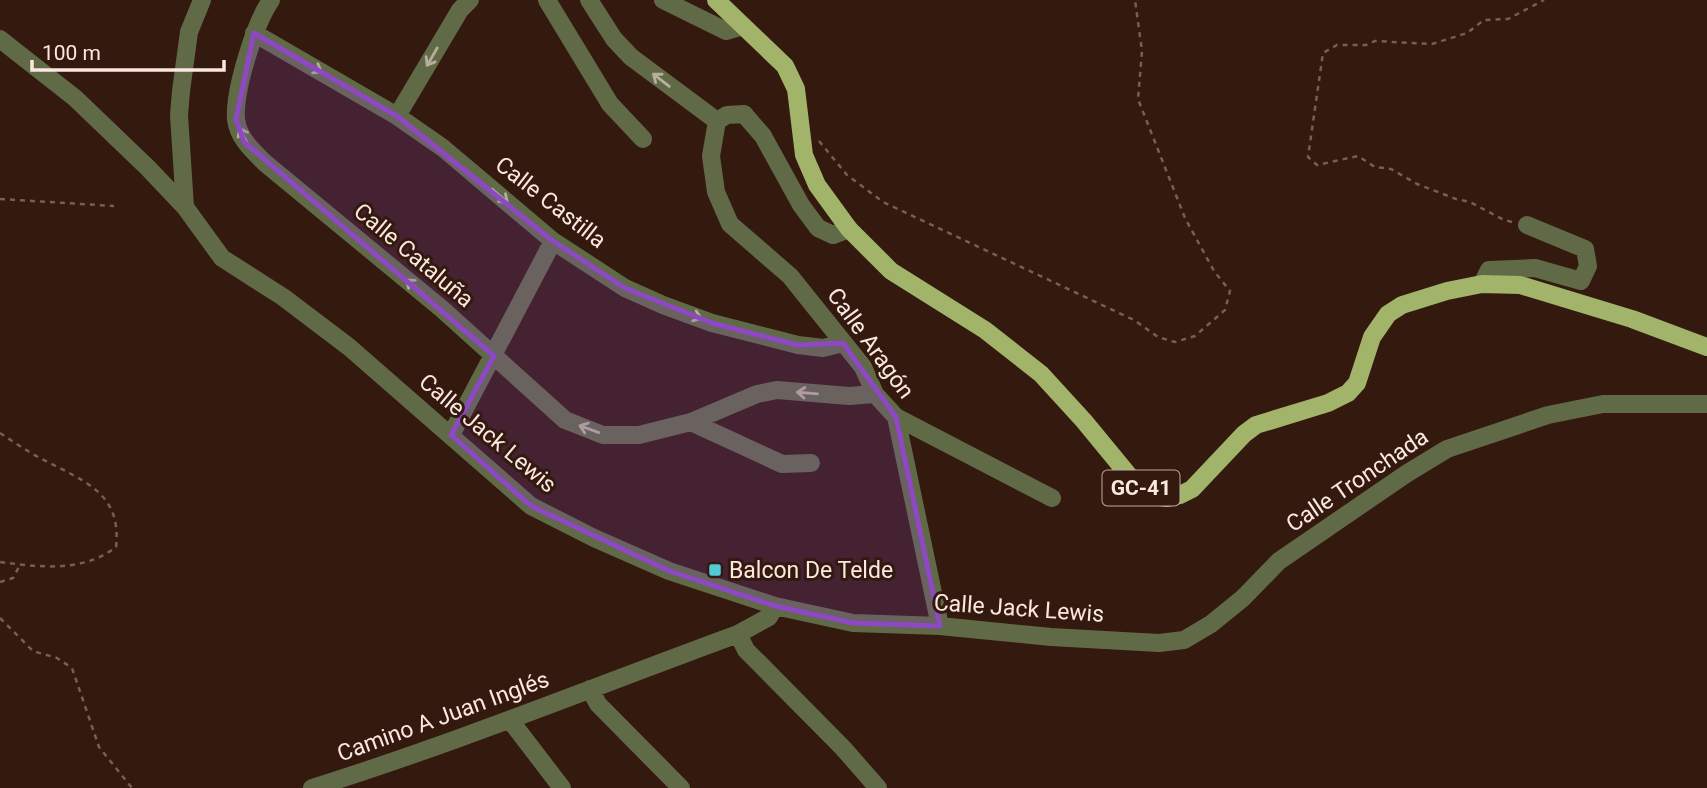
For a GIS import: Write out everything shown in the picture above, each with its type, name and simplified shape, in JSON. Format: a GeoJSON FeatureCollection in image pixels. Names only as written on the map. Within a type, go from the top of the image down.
{"type":"FeatureCollection","features":[{"type":"Feature","properties":{"kind":"main road","name":"GC-41"},"geometry":{"type":"LineString","coordinates":[[716,0],[785,66],[796,89],[804,155],[817,184],[849,229],[891,271],[985,330],[1041,374],[1135,483],[1154,496],[1167,498],[1192,489],[1244,434],[1256,425],[1328,403],[1348,393],[1357,383],[1372,337],[1388,314],[1402,305],[1447,291],[1482,284],[1520,285],[1632,319],[1707,347]]}},
{"type":"Feature","properties":{"kind":"street"},"geometry":{"type":"LineString","coordinates":[[185,207],[179,115],[189,32],[202,0]]}},
{"type":"Feature","properties":{"kind":"street","name":"Calle Cataluña"},"geometry":{"type":"LineString","coordinates":[[271,0],[254,33],[240,86],[236,119],[244,142],[265,163],[442,309],[565,420],[603,435],[639,435],[691,422],[757,394],[778,390],[849,396],[875,394]]}},
{"type":"Feature","properties":{"kind":"street"},"geometry":{"type":"LineString","coordinates":[[397,116],[460,10],[470,0]]}},
{"type":"Feature","properties":{"kind":"street"},"geometry":{"type":"LineString","coordinates":[[547,0],[611,104],[643,139]]}},
{"type":"Feature","properties":{"kind":"street"},"geometry":{"type":"LineString","coordinates":[[589,0],[614,39],[631,57],[717,121],[727,115],[744,114],[763,135],[801,205],[818,228],[833,235],[849,229]]}},
{"type":"Feature","properties":{"kind":"street"},"geometry":{"type":"LineString","coordinates":[[663,0],[726,31],[743,26]]}},
{"type":"Feature","properties":{"kind":"street","name":"Calle Castilla"},"geometry":{"type":"LineString","coordinates":[[254,33],[397,116],[443,148],[553,241],[625,288],[712,323],[798,345],[823,348],[843,343]]}},
{"type":"Feature","properties":{"kind":"street","name":"Calle Jack Lewis"},"geometry":{"type":"LineString","coordinates":[[0,39],[75,98],[148,167],[185,207],[222,258],[283,297],[349,347],[531,506],[594,538],[668,570],[775,606],[853,623],[940,626],[1051,637],[1159,643],[1184,640]]}},
{"type":"Feature","properties":{"kind":"street","name":"Calle Aragón"},"geometry":{"type":"LineString","coordinates":[[717,121],[711,156],[716,192],[730,224],[790,276],[863,367],[875,394],[896,417],[940,626]]}},
{"type":"Feature","properties":{"kind":"street"},"geometry":{"type":"LineString","coordinates":[[1482,284],[1489,270],[1535,268],[1581,281],[1588,266],[1585,249],[1527,225]]}},
{"type":"Feature","properties":{"kind":"street"},"geometry":{"type":"LineString","coordinates":[[451,435],[553,241]]}},
{"type":"Feature","properties":{"kind":"street","name":"Calle Tronchada"},"geometry":{"type":"LineString","coordinates":[[1184,640],[1211,624],[1243,598],[1279,561],[1447,449],[1548,415],[1603,404],[1707,404]]}},
{"type":"Feature","properties":{"kind":"street"},"geometry":{"type":"LineString","coordinates":[[896,417],[1052,498]]}},
{"type":"Feature","properties":{"kind":"street"},"geometry":{"type":"LineString","coordinates":[[691,422],[782,464],[811,463]]}},
{"type":"Feature","properties":{"kind":"street","name":"Camino A Juan Inglés"},"geometry":{"type":"LineString","coordinates":[[312,788],[510,720],[738,634],[769,617],[775,606]]}},
{"type":"Feature","properties":{"kind":"street"},"geometry":{"type":"LineString","coordinates":[[738,634],[746,650],[843,748],[878,788]]}},
{"type":"Feature","properties":{"kind":"street"},"geometry":{"type":"LineString","coordinates":[[590,689],[598,704],[681,788]]}},
{"type":"Feature","properties":{"kind":"street"},"geometry":{"type":"LineString","coordinates":[[510,720],[562,788]]}},
{"type":"Feature","properties":{"kind":"path"},"geometry":{"type":"LineString","coordinates":[[816,138],[847,175],[883,202],[1134,320],[1158,337],[1175,342],[1195,336],[1225,310],[1230,292],[1214,271],[1185,218],[1138,99],[1142,51],[1135,0]]}},
{"type":"Feature","properties":{"kind":"path"},"geometry":{"type":"LineString","coordinates":[[1527,225],[1504,220],[1470,202],[1417,184],[1391,169],[1375,167],[1358,156],[1317,165],[1308,157],[1323,53],[1337,44],[1366,45],[1375,41],[1432,44],[1467,33],[1485,20],[1508,19],[1544,0]]}},
{"type":"Feature","properties":{"kind":"path"},"geometry":{"type":"LineString","coordinates":[[0,199],[114,206]]}},
{"type":"Feature","properties":{"kind":"path"},"geometry":{"type":"LineString","coordinates":[[0,433],[40,458],[88,482],[108,502],[118,527],[116,547],[104,557],[86,563],[41,568],[0,562]]}},
{"type":"Feature","properties":{"kind":"path"},"geometry":{"type":"LineString","coordinates":[[0,582],[13,578],[20,565]]}},
{"type":"Feature","properties":{"kind":"path"},"geometry":{"type":"LineString","coordinates":[[0,618],[33,651],[57,658],[72,668],[99,747],[132,788]]}},
{"type":"Feature","properties":{"kind":"highlighted area"},"geometry":{"type":"Polygon","coordinates":[[[254,33],[397,116],[553,241],[625,288],[712,323],[798,345],[843,343],[896,417],[940,626],[853,623],[775,606],[669,571],[531,506],[451,435],[494,356],[244,142],[236,119],[254,33]]]}},
{"type":"Feature","properties":{"kind":"place","name":"Balcon De Telde"},"geometry":{"type":"Point","coordinates":[715,570]}}]}
